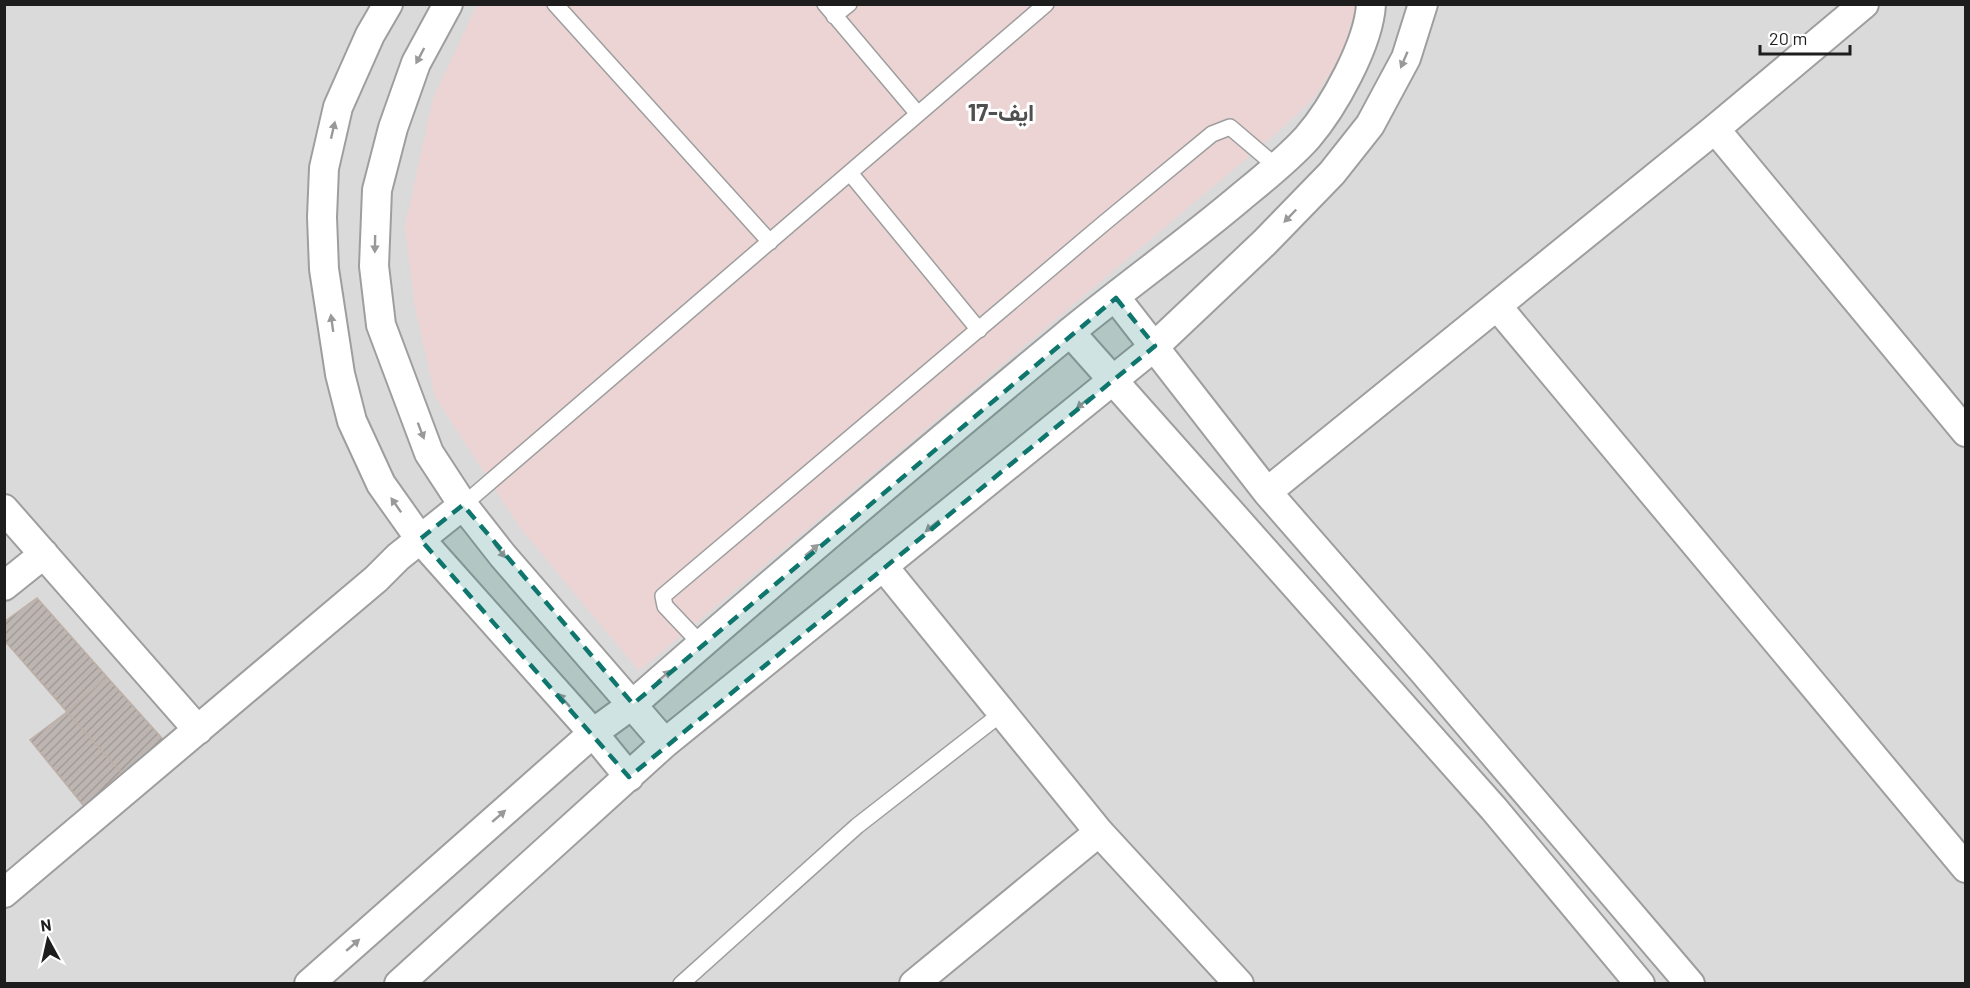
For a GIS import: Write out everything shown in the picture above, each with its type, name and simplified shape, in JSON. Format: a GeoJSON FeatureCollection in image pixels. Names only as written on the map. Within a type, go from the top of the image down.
{"type":"FeatureCollection","features":[{"type":"Feature","properties":{"kind":"street"},"geometry":{"type":"LineString","coordinates":[[388,4],[370,35],[338,107],[324,168],[322,217],[324,269],[340,374],[352,421],[381,484],[420,539],[593,733],[629,777]]}},
{"type":"Feature","properties":{"kind":"street"},"geometry":{"type":"LineString","coordinates":[[448,4],[416,63],[393,128],[377,190],[374,266],[381,325],[429,453],[463,505],[665,743]]}},
{"type":"Feature","properties":{"kind":"street"},"geometry":{"type":"LineString","coordinates":[[309,984],[593,733],[633,704],[1070,332],[1205,228],[1277,167],[1308,137],[1359,55],[1371,14],[1371,4]]}},
{"type":"Feature","properties":{"kind":"street"},"geometry":{"type":"LineString","coordinates":[[399,984],[665,743],[1155,346],[1264,243],[1332,173],[1370,125],[1406,58],[1423,4]]}},
{"type":"Feature","properties":{"kind":"street"},"geometry":{"type":"LineString","coordinates":[[1267,492],[1714,129],[1864,4]]}},
{"type":"Feature","properties":{"kind":"street"},"geometry":{"type":"LineString","coordinates":[[1714,129],[1965,432]]}},
{"type":"Feature","properties":{"kind":"street"},"geometry":{"type":"LineString","coordinates":[[1116,298],[1267,492],[1690,984]]}},
{"type":"Feature","properties":{"kind":"street"},"geometry":{"type":"LineString","coordinates":[[1497,306],[1965,868]]}},
{"type":"Feature","properties":{"kind":"street"},"geometry":{"type":"LineString","coordinates":[[1070,332],[1494,809],[1640,984]]}},
{"type":"Feature","properties":{"kind":"street"},"geometry":{"type":"LineString","coordinates":[[4,893],[463,505]]}},
{"type":"Feature","properties":{"kind":"street"},"geometry":{"type":"LineString","coordinates":[[4,509],[198,730]]}},
{"type":"Feature","properties":{"kind":"street"},"geometry":{"type":"LineString","coordinates":[[4,586],[44,554]]}},
{"type":"Feature","properties":{"kind":"street"},"geometry":{"type":"LineString","coordinates":[[883,566],[1099,832],[1239,984]]}},
{"type":"Feature","properties":{"kind":"street"},"geometry":{"type":"LineString","coordinates":[[915,984],[1099,832]]}},
{"type":"Feature","properties":{"kind":"lane"},"geometry":{"type":"LineString","coordinates":[[555,4],[770,242]]}},
{"type":"Feature","properties":{"kind":"lane"},"geometry":{"type":"LineString","coordinates":[[849,4],[830,10],[918,114]]}},
{"type":"Feature","properties":{"kind":"lane"},"geometry":{"type":"LineString","coordinates":[[463,505],[1046,4]]}},
{"type":"Feature","properties":{"kind":"lane"},"geometry":{"type":"LineString","coordinates":[[701,644],[665,606],[663,596],[1103,224],[1212,134],[1230,127],[1277,167]]}},
{"type":"Feature","properties":{"kind":"lane"},"geometry":{"type":"LineString","coordinates":[[850,173],[979,330]]}},
{"type":"Feature","properties":{"kind":"lane"},"geometry":{"type":"LineString","coordinates":[[681,984],[857,826],[1002,712]]}},
{"type":"Feature","properties":{"kind":"highlighted area"},"geometry":{"type":"Polygon","coordinates":[[[1116,298],[1155,346],[629,777],[420,539],[463,505],[633,704],[1116,298]]]}},
{"type":"Feature","properties":{"kind":"shaded area"},"geometry":{"type":"Polygon","coordinates":[[[5,5],[1965,5],[1965,983],[5,984],[5,5]]]}},
{"type":"Feature","properties":{"kind":"shaded area"},"geometry":{"type":"Polygon","coordinates":[[[477,5],[1356,5],[1342,54],[1315,97],[1280,130],[639,671],[521,529],[435,397],[414,303],[405,226],[433,98],[477,5]]]}},
{"type":"Feature","properties":{"kind":"building"},"geometry":{"type":"Polygon","coordinates":[[[37,598],[107,677],[67,712],[4,640],[4,622],[37,598]]]}},
{"type":"Feature","properties":{"kind":"building"},"geometry":{"type":"Polygon","coordinates":[[[107,677],[169,746],[128,780],[67,712],[107,677]]]}},
{"type":"Feature","properties":{"kind":"building"},"geometry":{"type":"Polygon","coordinates":[[[67,712],[128,780],[87,810],[30,740],[67,712]]]}},
{"type":"Feature","properties":{"kind":"district","name":"ایف-17"},"geometry":{"type":"Point","coordinates":[1001,111]}}]}
